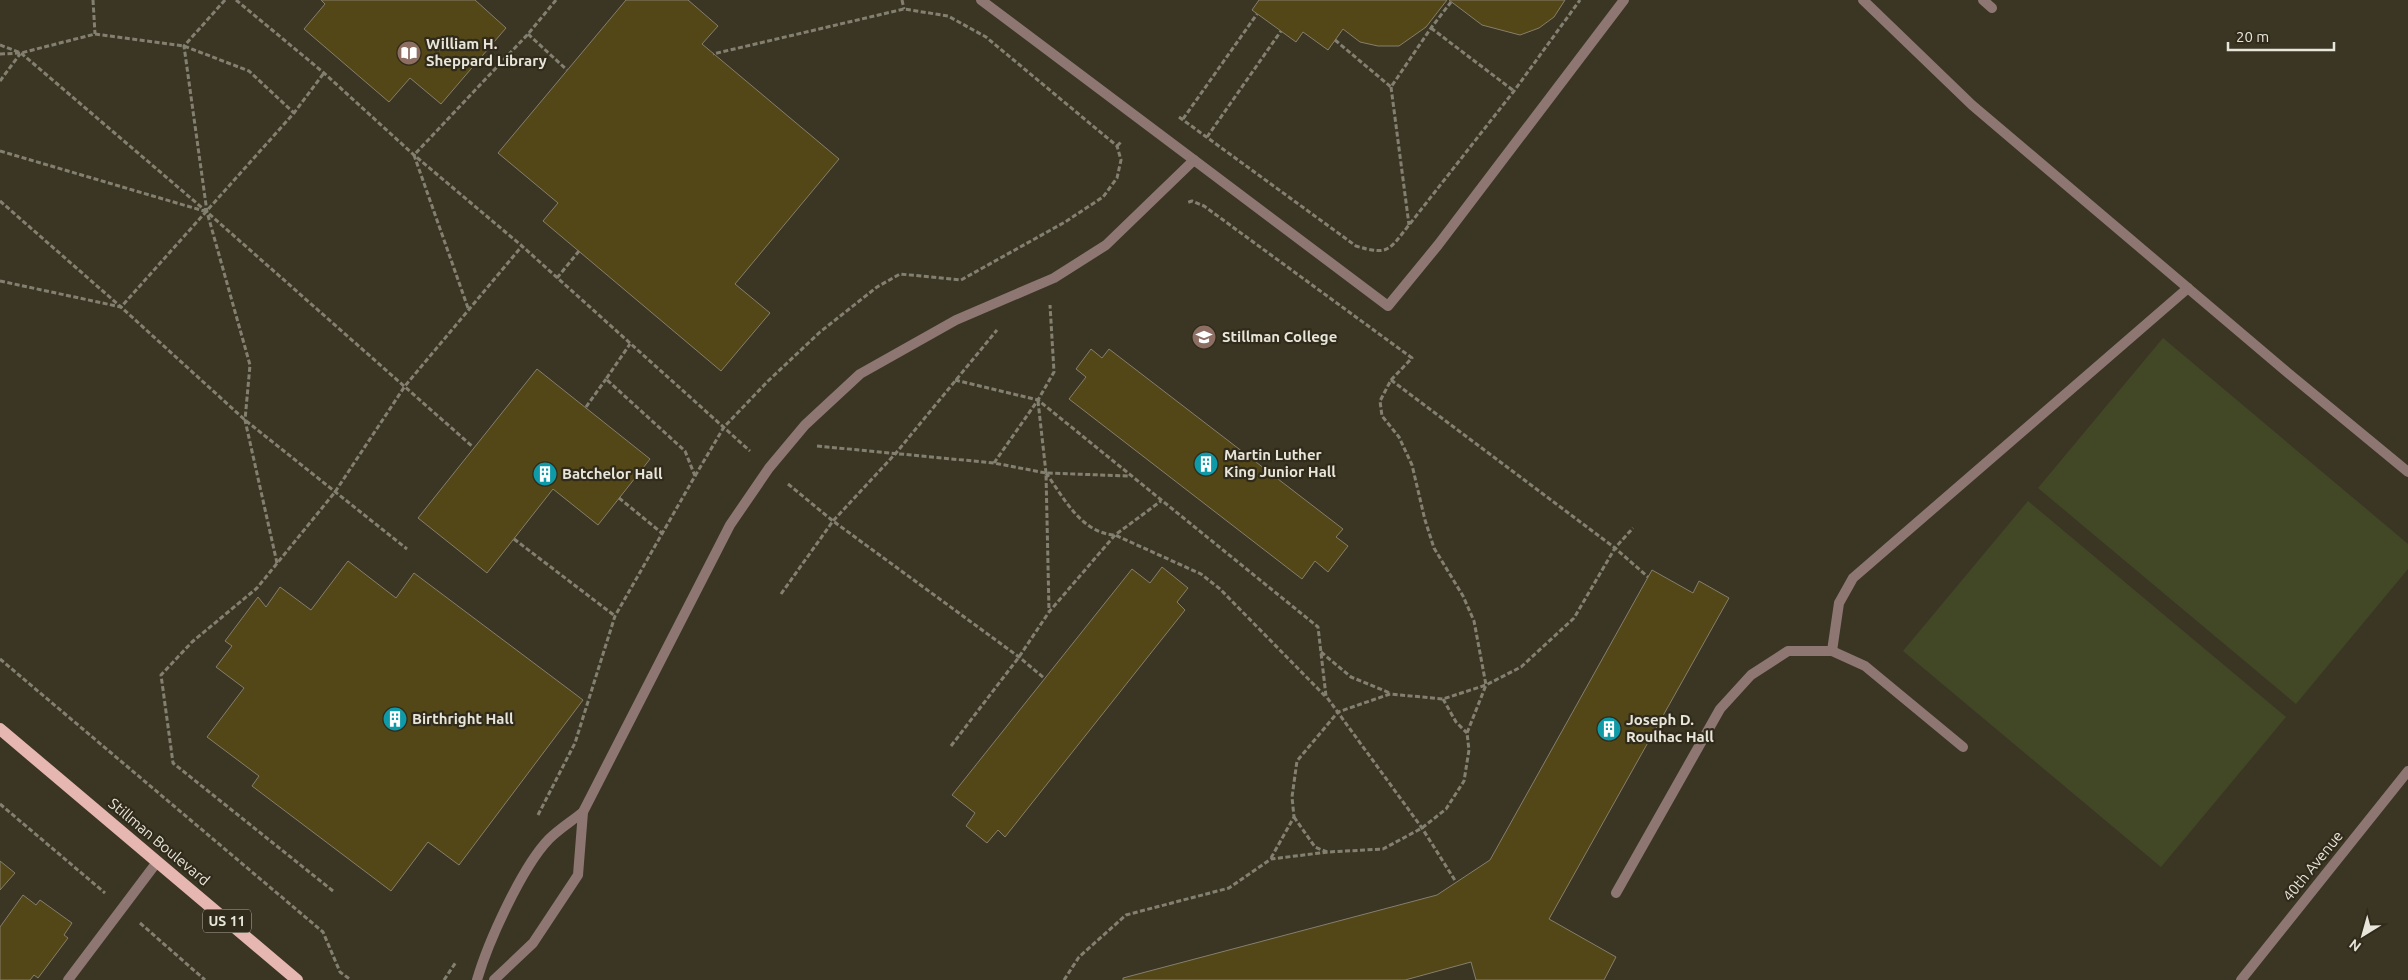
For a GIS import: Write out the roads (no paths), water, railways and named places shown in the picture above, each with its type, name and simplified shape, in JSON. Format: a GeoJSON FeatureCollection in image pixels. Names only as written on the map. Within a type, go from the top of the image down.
{"type":"FeatureCollection","features":[{"type":"Feature","properties":{"kind":"main road","name":"Stillman Boulevard"},"geometry":{"type":"LineString","coordinates":[[0,729],[298,980]]}},
{"type":"Feature","properties":{"kind":"street"},"geometry":{"type":"LineString","coordinates":[[981,0],[1388,306],[1438,246],[1624,0]]}},
{"type":"Feature","properties":{"kind":"street"},"geometry":{"type":"LineString","coordinates":[[1863,0],[1972,105],[2408,472]]}},
{"type":"Feature","properties":{"kind":"street"},"geometry":{"type":"LineString","coordinates":[[1983,0],[1992,8]]}},
{"type":"Feature","properties":{"kind":"street"},"geometry":{"type":"LineString","coordinates":[[494,980],[533,943],[578,875],[583,812],[730,525],[768,468],[791,444],[805,425],[860,374],[956,320],[1054,278],[1106,245],[1194,160]]}},
{"type":"Feature","properties":{"kind":"street"},"geometry":{"type":"LineString","coordinates":[[1832,651],[1839,603],[1853,578],[2188,288]]}},
{"type":"Feature","properties":{"kind":"street"},"geometry":{"type":"LineString","coordinates":[[1616,893],[1720,709],[1751,675],[1788,651],[1832,651],[1865,666],[1963,747]]}},
{"type":"Feature","properties":{"kind":"street","name":"40th Avenue"},"geometry":{"type":"LineString","coordinates":[[2241,980],[2408,771]]}},
{"type":"Feature","properties":{"kind":"street"},"geometry":{"type":"LineString","coordinates":[[477,980],[485,952],[524,875],[549,839],[583,812]]}},
{"type":"Feature","properties":{"kind":"street"},"geometry":{"type":"LineString","coordinates":[[68,980],[157,862]]}},
{"type":"Feature","properties":{"kind":"place","name":"William H. Sheppard Library"},"geometry":{"type":"Point","coordinates":[409,53]}},
{"type":"Feature","properties":{"kind":"place","name":"Stillman College"},"geometry":{"type":"Point","coordinates":[1204,337]}},
{"type":"Feature","properties":{"kind":"place","name":"Martin Luther King Junior Hall"},"geometry":{"type":"Point","coordinates":[1206,464]}},
{"type":"Feature","properties":{"kind":"place","name":"Batchelor Hall"},"geometry":{"type":"Point","coordinates":[545,474]}},
{"type":"Feature","properties":{"kind":"place","name":"Birthright Hall"},"geometry":{"type":"Point","coordinates":[395,719]}},
{"type":"Feature","properties":{"kind":"place","name":"Joseph D. Roulhac Hall"},"geometry":{"type":"Point","coordinates":[1609,729]}}]}
